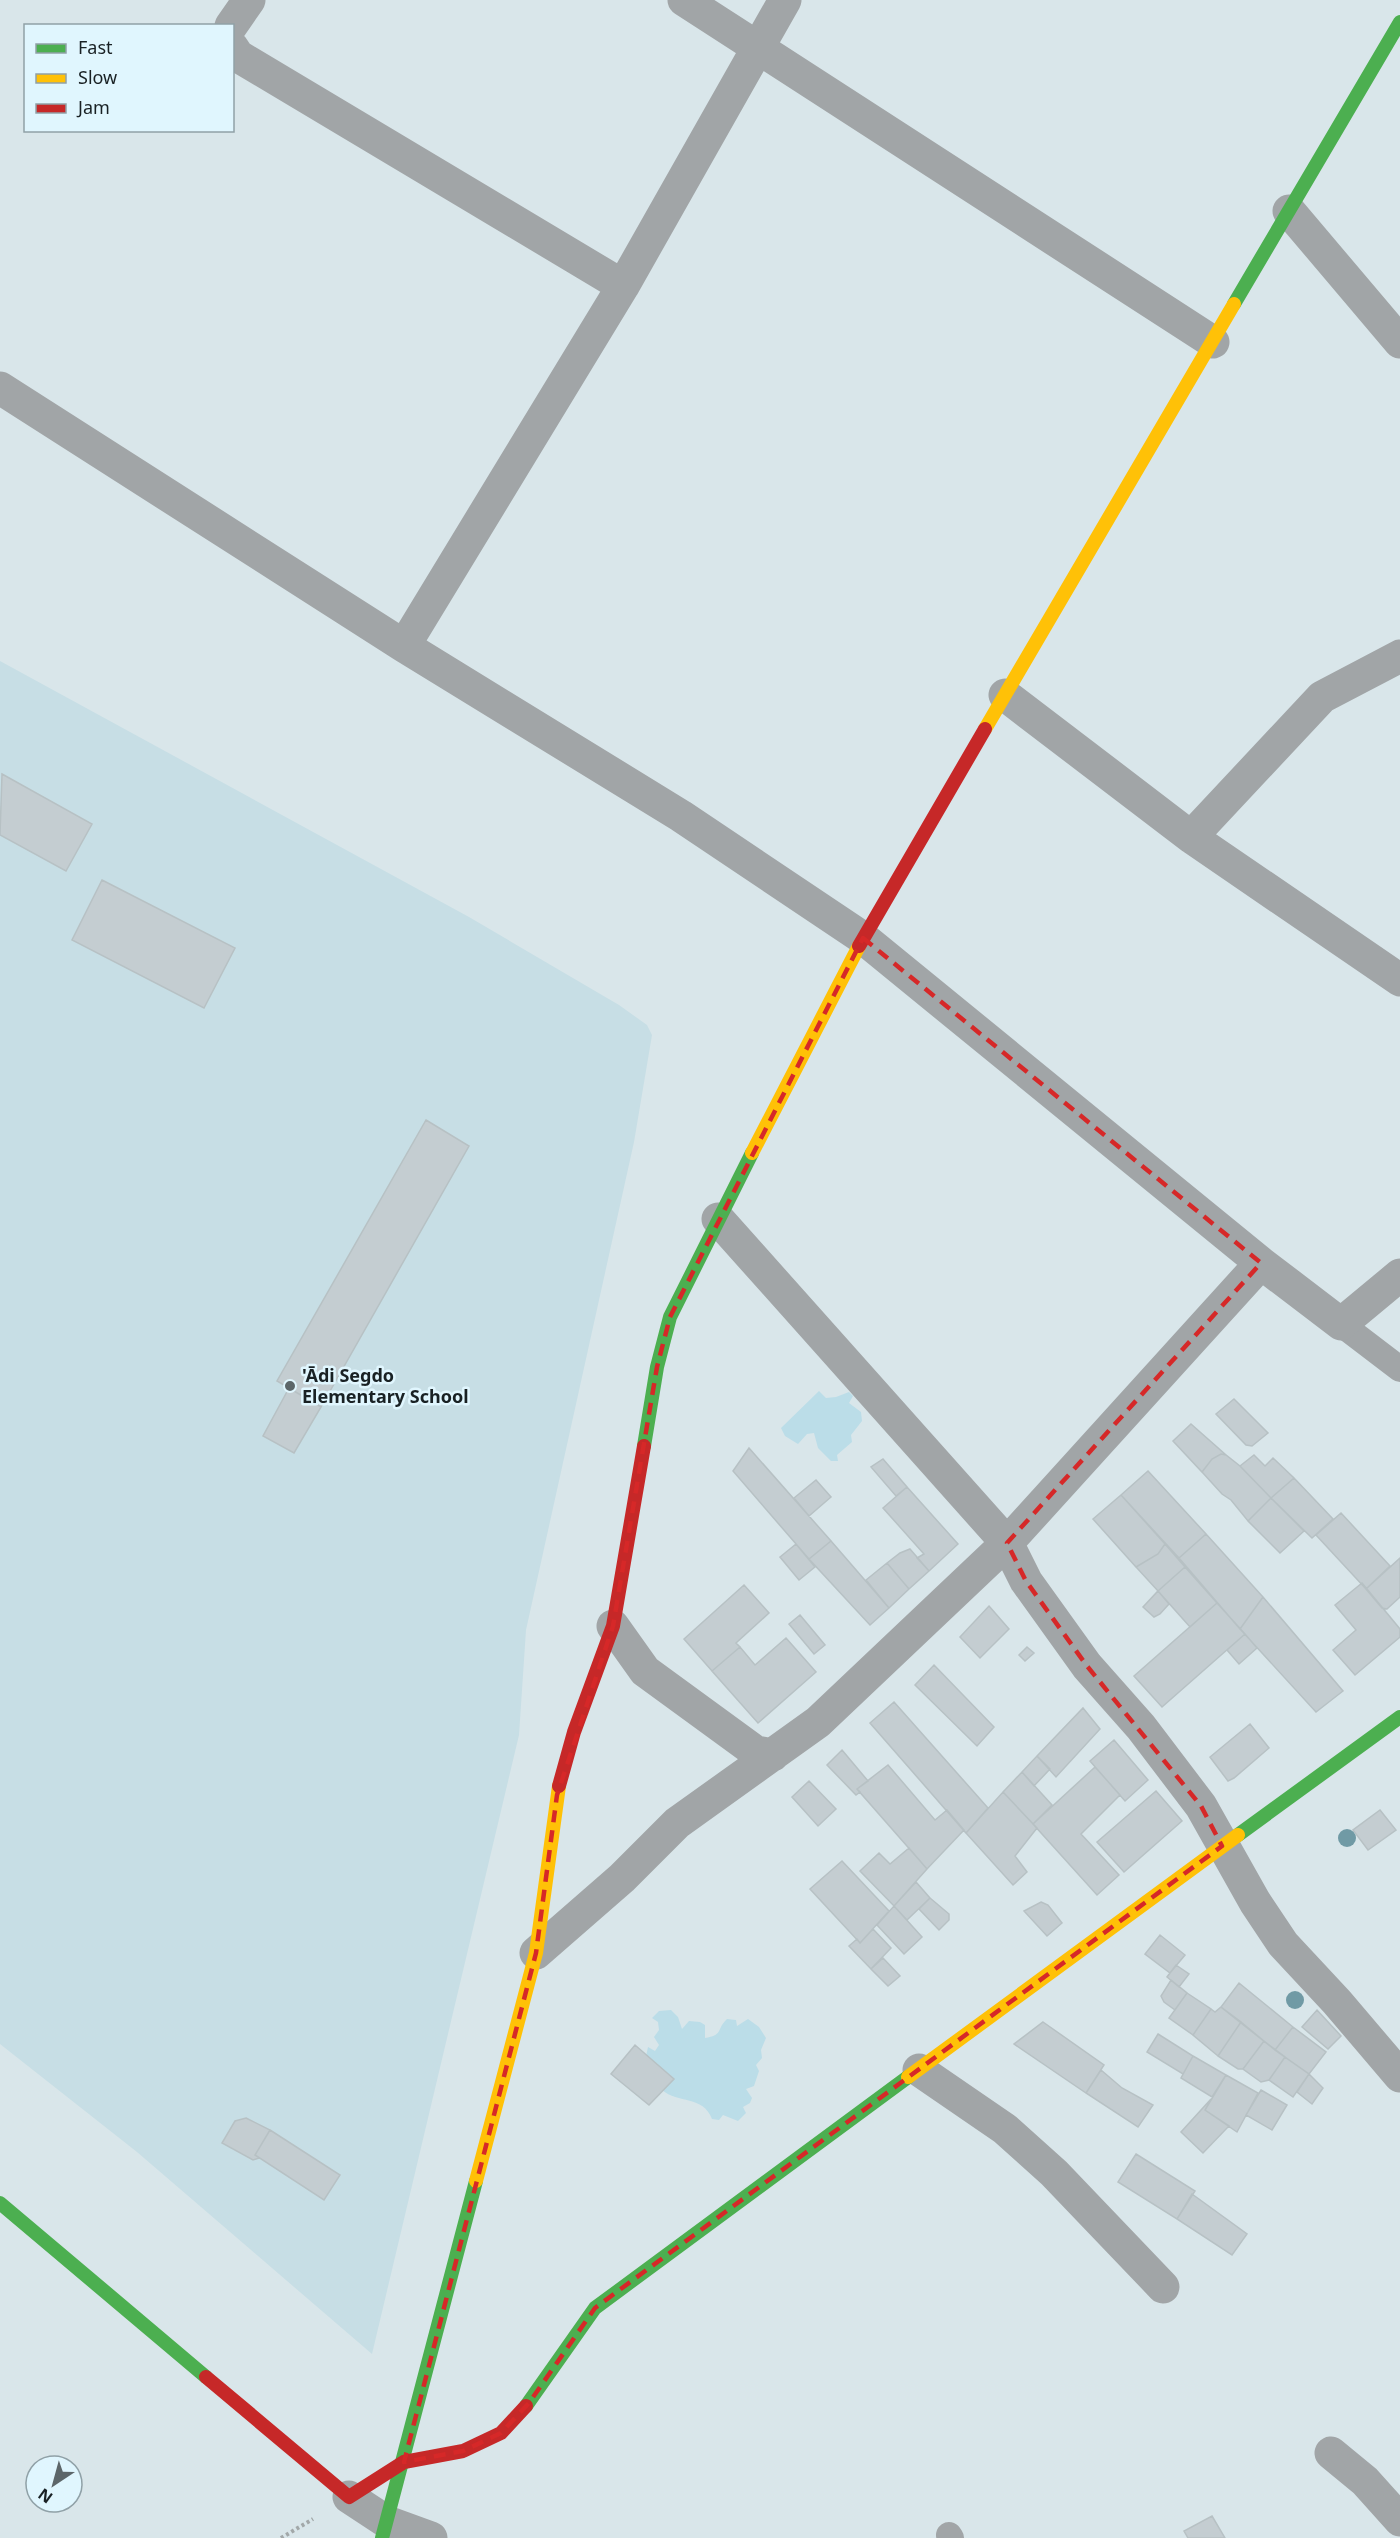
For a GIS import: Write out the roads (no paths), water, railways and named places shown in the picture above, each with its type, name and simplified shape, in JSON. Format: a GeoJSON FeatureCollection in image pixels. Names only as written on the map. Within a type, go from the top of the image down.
{"type":"FeatureCollection","features":[{"type":"Feature","properties":{"kind":"street"},"geometry":{"type":"LineString","coordinates":[[232,24],[249,0]]}},
{"type":"Feature","properties":{"kind":"street"},"geometry":{"type":"LineString","coordinates":[[684,0],[1213,342]]}},
{"type":"Feature","properties":{"kind":"street"},"geometry":{"type":"LineString","coordinates":[[404,646],[622,286],[786,0]]}},
{"type":"Feature","properties":{"kind":"street"},"geometry":{"type":"LineString","coordinates":[[384,2530],[404,2462],[536,1953],[557,1794],[574,1732],[613,1626],[657,1366],[670,1317],[718,1218],[863,938],[1400,22]]}},
{"type":"Feature","properties":{"kind":"street"},"geometry":{"type":"LineString","coordinates":[[234,50],[238,56],[622,286]]}},
{"type":"Feature","properties":{"kind":"street"},"geometry":{"type":"LineString","coordinates":[[1289,211],[1400,342]]}},
{"type":"Feature","properties":{"kind":"street"},"geometry":{"type":"LineString","coordinates":[[0,388],[404,646],[681,816],[863,938],[1261,1263],[1341,1324],[1400,1275]]}},
{"type":"Feature","properties":{"kind":"street"},"geometry":{"type":"LineString","coordinates":[[1191,837],[1322,697],[1400,656]]}},
{"type":"Feature","properties":{"kind":"street"},"geometry":{"type":"LineString","coordinates":[[1005,695],[1191,837],[1400,980]]}},
{"type":"Feature","properties":{"kind":"street"},"geometry":{"type":"LineString","coordinates":[[718,1218],[1007,1543],[1026,1581],[1087,1666],[1141,1727],[1201,1806],[1222,1846],[1282,1944],[1337,2002],[1400,2076]]}},
{"type":"Feature","properties":{"kind":"street"},"geometry":{"type":"LineString","coordinates":[[536,1953],[622,1878],[677,1823],[818,1722],[1007,1543],[1261,1263]]}},
{"type":"Feature","properties":{"kind":"street"},"geometry":{"type":"LineString","coordinates":[[613,1626],[645,1671],[756,1752],[773,1755]]}},
{"type":"Feature","properties":{"kind":"street"},"geometry":{"type":"LineString","coordinates":[[349,2497],[404,2462],[463,2451],[501,2433],[529,2403],[595,2308],[1400,1717]]}},
{"type":"Feature","properties":{"kind":"street"},"geometry":{"type":"LineString","coordinates":[[919,2070],[976,2107],[1013,2136],[1054,2173],[1163,2287]]}},
{"type":"Feature","properties":{"kind":"street"},"geometry":{"type":"LineString","coordinates":[[0,2203],[349,2497],[384,2530],[431,2538]]}},
{"type":"Feature","properties":{"kind":"street"},"geometry":{"type":"LineString","coordinates":[[1331,2453],[1365,2481],[1400,2520]]}},
{"type":"Feature","properties":{"kind":"street"},"geometry":{"type":"LineString","coordinates":[[1365,2481],[1400,2495]]}},
{"type":"Feature","properties":{"kind":"lane"},"geometry":{"type":"LineString","coordinates":[[1341,1324],[1400,1369]]}},
{"type":"Feature","properties":{"kind":"place","name":"'Ādi Segdo Elementary School"},"geometry":{"type":"Point","coordinates":[290,1386]}}]}
